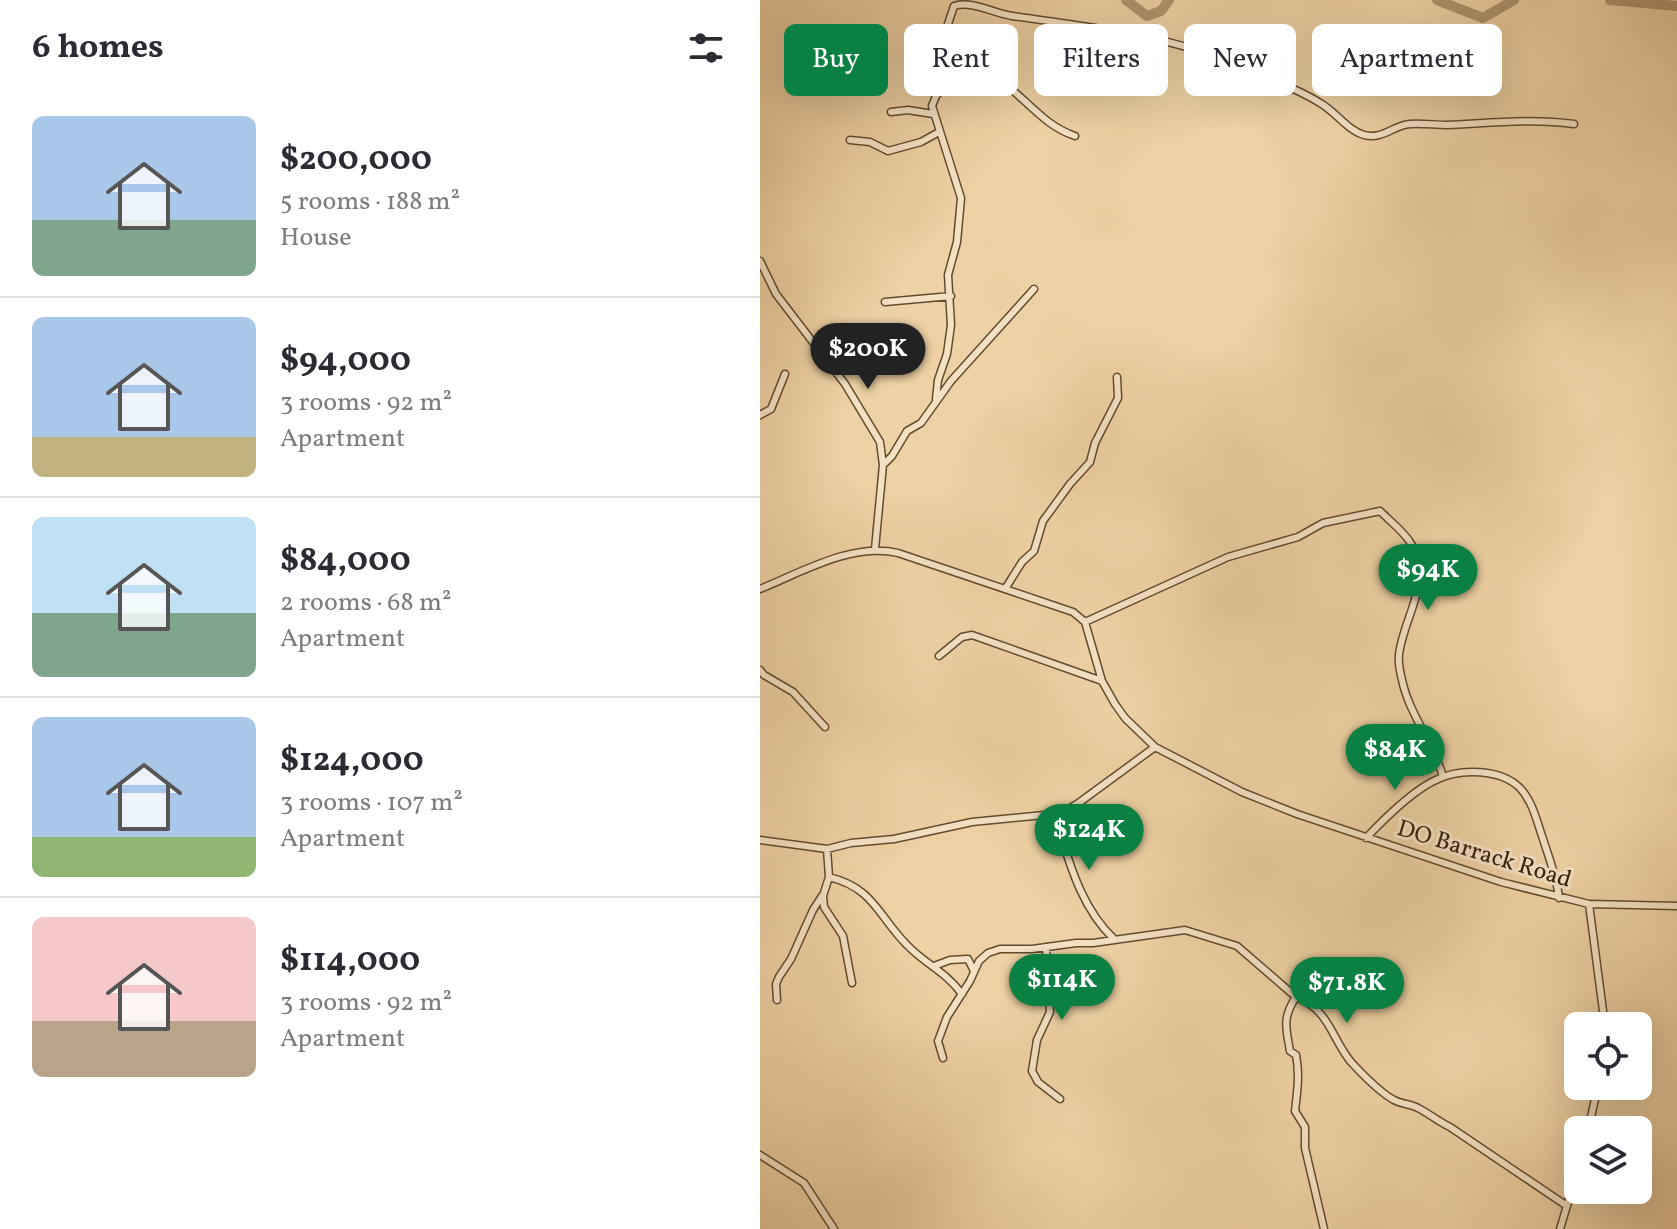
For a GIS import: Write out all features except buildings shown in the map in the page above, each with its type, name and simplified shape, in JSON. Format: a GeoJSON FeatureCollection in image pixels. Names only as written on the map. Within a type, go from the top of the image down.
{"type":"FeatureCollection","features":[{"type":"Feature","properties":{"kind":"street"},"geometry":{"type":"LineString","coordinates":[[948,24],[954,6],[961,2],[1009,15],[1140,36],[1216,57],[1322,103],[1364,135],[1379,136],[1408,124],[1508,120],[1574,124]]}},
{"type":"Feature","properties":{"kind":"street"},"geometry":{"type":"LineString","coordinates":[[883,465],[907,431],[921,423],[932,411],[947,354],[951,296],[948,275],[957,242],[961,198],[933,114],[936,96]]}},
{"type":"Feature","properties":{"kind":"street"},"geometry":{"type":"LineString","coordinates":[[1018,96],[1032,110],[1075,136]]}},
{"type":"Feature","properties":{"kind":"street"},"geometry":{"type":"LineString","coordinates":[[891,112],[908,110],[933,114]]}},
{"type":"Feature","properties":{"kind":"street"},"geometry":{"type":"LineString","coordinates":[[850,140],[870,142],[888,151],[921,142],[939,132]]}},
{"type":"Feature","properties":{"kind":"street"},"geometry":{"type":"LineString","coordinates":[[760,261],[776,294],[838,374],[880,442],[883,465],[875,549]]}},
{"type":"Feature","properties":{"kind":"street"},"geometry":{"type":"LineString","coordinates":[[936,399],[1034,289]]}},
{"type":"Feature","properties":{"kind":"street"},"geometry":{"type":"LineString","coordinates":[[885,302],[951,296]]}},
{"type":"Feature","properties":{"kind":"street"},"geometry":{"type":"LineString","coordinates":[[760,415],[771,409],[785,374]]}},
{"type":"Feature","properties":{"kind":"street"},"geometry":{"type":"LineString","coordinates":[[1005,589],[1022,562],[1034,551],[1043,521],[1090,462],[1095,443],[1118,398],[1117,377]]}},
{"type":"Feature","properties":{"kind":"street"},"geometry":{"type":"LineString","coordinates":[[760,589],[817,565],[875,549],[898,553],[1073,612],[1085,622],[1228,557],[1298,537],[1323,523],[1380,511],[1409,539],[1418,557],[1420,572],[1415,606],[1399,657],[1407,695],[1443,777]]}},
{"type":"Feature","properties":{"kind":"street","name":"DO Barrack Road"},"geometry":{"type":"LineString","coordinates":[[1085,622],[1102,681],[1125,718],[1155,747],[1242,792],[1366,838],[1501,882],[1589,904],[1603,1012]]}},
{"type":"Feature","properties":{"kind":"street"},"geometry":{"type":"LineString","coordinates":[[939,656],[962,637],[972,635],[1102,681]]}},
{"type":"Feature","properties":{"kind":"street"},"geometry":{"type":"LineString","coordinates":[[760,670],[793,692],[825,727]]}},
{"type":"Feature","properties":{"kind":"street"},"geometry":{"type":"LineString","coordinates":[[760,840],[827,849],[894,839],[972,822],[1054,814],[1080,802],[1155,747]]}},
{"type":"Feature","properties":{"kind":"street"},"geometry":{"type":"LineString","coordinates":[[1366,838],[1422,789],[1443,777],[1490,773],[1506,778],[1519,787],[1535,813],[1558,883],[1559,898]]}},
{"type":"Feature","properties":{"kind":"street"},"geometry":{"type":"LineString","coordinates":[[1054,814],[1082,896],[1114,939]]}},
{"type":"Feature","properties":{"kind":"street"},"geometry":{"type":"LineString","coordinates":[[777,1000],[779,977],[823,896],[829,877],[827,849]]}},
{"type":"Feature","properties":{"kind":"street"},"geometry":{"type":"LineString","coordinates":[[829,877],[865,893],[908,946],[947,976],[962,994]]}},
{"type":"Feature","properties":{"kind":"street"},"geometry":{"type":"LineString","coordinates":[[823,896],[824,907],[843,936],[852,983]]}},
{"type":"Feature","properties":{"kind":"street"},"geometry":{"type":"LineString","coordinates":[[1589,904],[1677,906]]}},
{"type":"Feature","properties":{"kind":"street"},"geometry":{"type":"LineString","coordinates":[[943,1058],[939,1036],[947,1017],[979,961],[988,953],[1000,949],[1046,947],[1185,930],[1209,936],[1237,946],[1296,997],[1307,1001],[1326,1018],[1340,1048],[1351,1062],[1388,1096],[1418,1108],[1450,1127],[1567,1206],[1560,1229]]}},
{"type":"Feature","properties":{"kind":"street"},"geometry":{"type":"LineString","coordinates":[[1046,947],[1050,1012],[1037,1040],[1032,1071],[1035,1079],[1060,1099]]}},
{"type":"Feature","properties":{"kind":"street"},"geometry":{"type":"LineString","coordinates":[[934,966],[950,960],[968,959],[974,971]]}},
{"type":"Feature","properties":{"kind":"street"},"geometry":{"type":"LineString","coordinates":[[1296,997],[1285,1022],[1290,1051],[1296,1055],[1297,1061],[1298,1099],[1295,1111],[1305,1127],[1305,1148],[1324,1229]]}},
{"type":"Feature","properties":{"kind":"street"},"geometry":{"type":"LineString","coordinates":[[760,1155],[804,1183],[834,1229]]}},
{"type":"Feature","properties":{"kind":"waterway"},"geometry":{"type":"LineString","coordinates":[[1126,0],[1147,16],[1161,11],[1169,0]]}},
{"type":"Feature","properties":{"kind":"waterway"},"geometry":{"type":"LineString","coordinates":[[1437,0],[1483,18],[1514,0]]}},
{"type":"Feature","properties":{"kind":"waterway"},"geometry":{"type":"LineString","coordinates":[[1610,0],[1677,6]]}}]}
